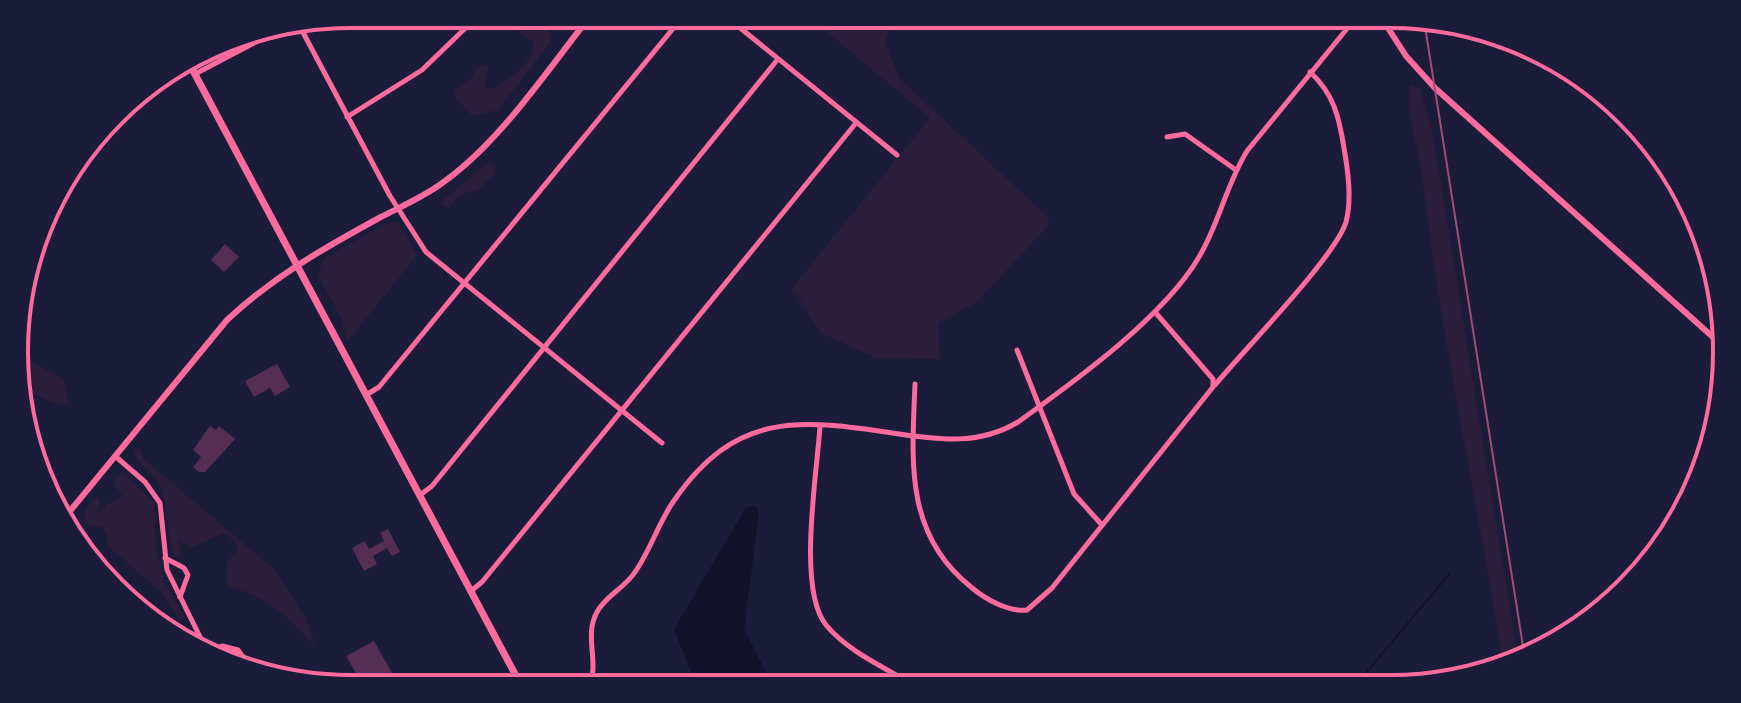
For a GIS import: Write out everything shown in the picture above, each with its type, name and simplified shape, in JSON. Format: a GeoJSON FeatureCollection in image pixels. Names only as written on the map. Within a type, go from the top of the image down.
{"type":"FeatureCollection","features":[{"type":"Feature","properties":{"kind":"main road"},"geometry":{"type":"LineString","coordinates":[[193,70],[516,675]]}},
{"type":"Feature","properties":{"kind":"street"},"geometry":{"type":"LineString","coordinates":[[347,117],[422,70],[466,28]]}},
{"type":"Feature","properties":{"kind":"street"},"geometry":{"type":"LineString","coordinates":[[70,511],[227,320],[256,293],[296,264],[436,187],[486,144],[581,28]]}},
{"type":"Feature","properties":{"kind":"street"},"geometry":{"type":"LineString","coordinates":[[365,395],[379,387],[674,28]]}},
{"type":"Feature","properties":{"kind":"street"},"geometry":{"type":"LineString","coordinates":[[740,28],[897,155]]}},
{"type":"Feature","properties":{"kind":"street"},"geometry":{"type":"LineString","coordinates":[[592,675],[594,665],[591,628],[597,611],[636,571],[673,503],[705,463],[755,430],[784,425],[820,426],[975,439],[1011,426],[1155,312],[1176,292],[1201,255],[1236,170],[1347,28]]}},
{"type":"Feature","properties":{"kind":"street"},"geometry":{"type":"LineString","coordinates":[[1389,28],[1419,72],[1712,334]]}},
{"type":"Feature","properties":{"kind":"street"},"geometry":{"type":"LineString","coordinates":[[303,32],[398,209],[426,252],[662,443]]}},
{"type":"Feature","properties":{"kind":"street"},"geometry":{"type":"LineString","coordinates":[[195,74],[253,44]]}},
{"type":"Feature","properties":{"kind":"street"},"geometry":{"type":"LineString","coordinates":[[420,495],[778,59]]}},
{"type":"Feature","properties":{"kind":"street"},"geometry":{"type":"LineString","coordinates":[[915,384],[914,494],[932,544],[962,580],[998,604],[1020,611],[1034,607],[1338,239],[1346,221],[1349,177],[1339,117],[1334,100],[1310,72]]}},
{"type":"Feature","properties":{"kind":"street"},"geometry":{"type":"LineString","coordinates":[[471,591],[482,582],[622,412],[856,123]]}},
{"type":"Feature","properties":{"kind":"street"},"geometry":{"type":"LineString","coordinates":[[1167,137],[1185,134],[1236,170]]}},
{"type":"Feature","properties":{"kind":"street"},"geometry":{"type":"LineString","coordinates":[[1155,312],[1213,379],[1213,387]]}},
{"type":"Feature","properties":{"kind":"street"},"geometry":{"type":"LineString","coordinates":[[1017,350],[1074,494],[1082,507],[1102,525]]}},
{"type":"Feature","properties":{"kind":"street"},"geometry":{"type":"LineString","coordinates":[[820,426],[810,580],[815,607],[827,626],[844,641],[898,675]]}},
{"type":"Feature","properties":{"kind":"street"},"geometry":{"type":"LineString","coordinates":[[115,456],[145,482],[160,503],[164,558],[200,638]]}},
{"type":"Feature","properties":{"kind":"street"},"geometry":{"type":"LineString","coordinates":[[164,558],[184,568],[188,575],[180,597]]}},
{"type":"Feature","properties":{"kind":"street"},"geometry":{"type":"LineString","coordinates":[[220,647],[238,650],[242,656]]}},
{"type":"Feature","properties":{"kind":"shaded area"},"geometry":{"type":"Polygon","coordinates":[[[519,28],[545,28],[551,33],[551,42],[498,110],[472,116],[456,98],[454,91],[472,77],[478,66],[489,65],[484,87],[494,89],[520,70],[529,58],[533,42],[518,31],[519,28]]]}},
{"type":"Feature","properties":{"kind":"shaded area"},"geometry":{"type":"Polygon","coordinates":[[[823,28],[891,28],[885,41],[899,78],[1049,218],[1047,227],[977,302],[938,323],[940,359],[876,358],[821,333],[792,288],[930,118],[823,28]]]}},
{"type":"Feature","properties":{"kind":"shaded area"},"geometry":{"type":"Polygon","coordinates":[[[1410,84],[1420,88],[1432,130],[1517,649],[1501,655],[1449,359],[1422,174],[1410,118],[1410,84]]]}},
{"type":"Feature","properties":{"kind":"shaded area"},"geometry":{"type":"Polygon","coordinates":[[[489,162],[495,164],[495,174],[479,189],[459,196],[448,208],[440,203],[489,162]]]}},
{"type":"Feature","properties":{"kind":"shaded area"},"geometry":{"type":"Polygon","coordinates":[[[397,222],[417,255],[348,341],[341,318],[318,275],[323,260],[386,223],[397,222]]]}},
{"type":"Feature","properties":{"kind":"shaded area"},"geometry":{"type":"Polygon","coordinates":[[[28,359],[64,380],[69,404],[58,405],[31,393],[28,359]]]}},
{"type":"Feature","properties":{"kind":"shaded area"},"geometry":{"type":"Polygon","coordinates":[[[139,447],[143,458],[275,570],[305,617],[316,647],[267,602],[227,586],[227,562],[237,550],[236,542],[224,533],[192,547],[178,540],[182,555],[175,558],[161,488],[133,453],[139,447]]]}},
{"type":"Feature","properties":{"kind":"shaded area"},"geometry":{"type":"Polygon","coordinates":[[[123,473],[154,503],[156,548],[164,581],[185,618],[179,620],[162,593],[106,544],[108,537],[102,527],[85,524],[85,510],[96,497],[100,500],[97,511],[101,513],[107,504],[123,496],[114,485],[114,478],[123,473]]]}},
{"type":"Feature","properties":{"kind":"shaded area"},"geometry":{"type":"Polygon","coordinates":[[[753,505],[758,509],[758,519],[744,629],[767,675],[692,675],[674,629],[746,508],[753,505]]]}},
{"type":"Feature","properties":{"kind":"building"},"geometry":{"type":"Polygon","coordinates":[[[225,244],[239,257],[224,272],[211,260],[225,244]]]}},
{"type":"Feature","properties":{"kind":"building"},"geometry":{"type":"Polygon","coordinates":[[[277,364],[290,387],[275,396],[270,388],[254,397],[245,381],[277,364]]]}},
{"type":"Feature","properties":{"kind":"building"},"geometry":{"type":"Polygon","coordinates":[[[210,426],[216,430],[219,426],[235,439],[205,472],[199,472],[193,467],[201,457],[193,450],[210,426]]]}},
{"type":"Feature","properties":{"kind":"building"},"geometry":{"type":"Polygon","coordinates":[[[388,529],[400,552],[392,556],[387,548],[373,556],[377,564],[364,571],[352,548],[365,541],[369,549],[384,541],[380,533],[388,529]]]}},
{"type":"Feature","properties":{"kind":"building"},"geometry":{"type":"Polygon","coordinates":[[[374,641],[393,675],[357,675],[346,656],[374,641]]]}},
{"type":"Feature","properties":{"kind":"waterway"},"geometry":{"type":"LineString","coordinates":[[1364,675],[1450,573]]}},
{"type":"Feature","properties":{"kind":"railway"},"geometry":{"type":"LineString","coordinates":[[1426,30],[1523,646]]}}]}
